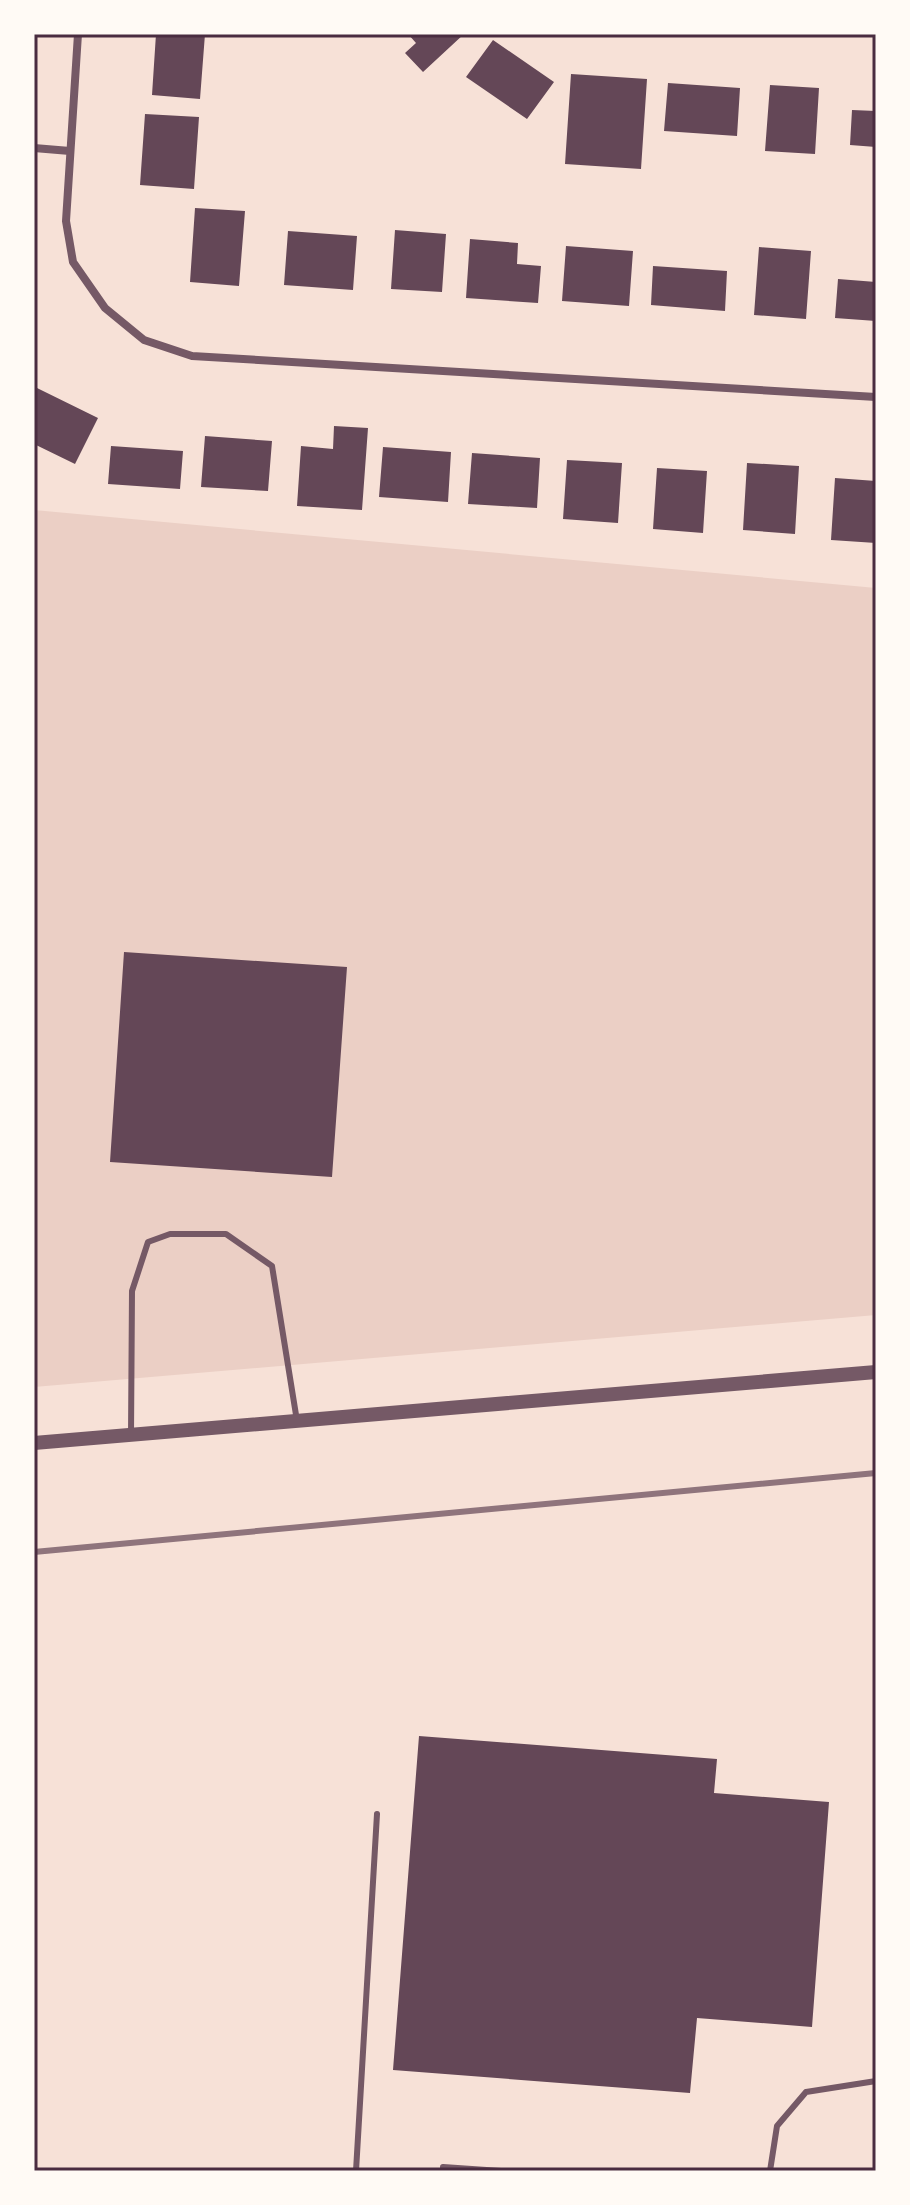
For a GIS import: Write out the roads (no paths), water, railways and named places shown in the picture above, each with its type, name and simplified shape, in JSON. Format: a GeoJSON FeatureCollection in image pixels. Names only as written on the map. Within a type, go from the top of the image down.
{"type":"FeatureCollection","features":[{"type":"Feature","properties":{"kind":"street"},"geometry":{"type":"LineString","coordinates":[[78,34],[66,221],[73,262],[105,308],[144,340],[192,356],[876,397]]}},
{"type":"Feature","properties":{"kind":"street"},"geometry":{"type":"LineString","coordinates":[[34,148],[70,151]]}},
{"type":"Feature","properties":{"kind":"street"},"geometry":{"type":"LineString","coordinates":[[34,1443],[876,1372]]}},
{"type":"Feature","properties":{"kind":"lane"},"geometry":{"type":"LineString","coordinates":[[131,1435],[132,1291],[148,1242],[170,1234],[226,1234],[272,1266],[297,1421]]}},
{"type":"Feature","properties":{"kind":"lane"},"geometry":{"type":"LineString","coordinates":[[356,2171],[377,1814]]}},
{"type":"Feature","properties":{"kind":"lane"},"geometry":{"type":"LineString","coordinates":[[770,2171],[777,2126],[806,2092],[876,2081]]}},
{"type":"Feature","properties":{"kind":"lane"},"geometry":{"type":"LineString","coordinates":[[443,2167],[501,2171]]}},
{"type":"Feature","properties":{"kind":"railway"},"geometry":{"type":"LineString","coordinates":[[34,1552],[876,1473]]}}]}
